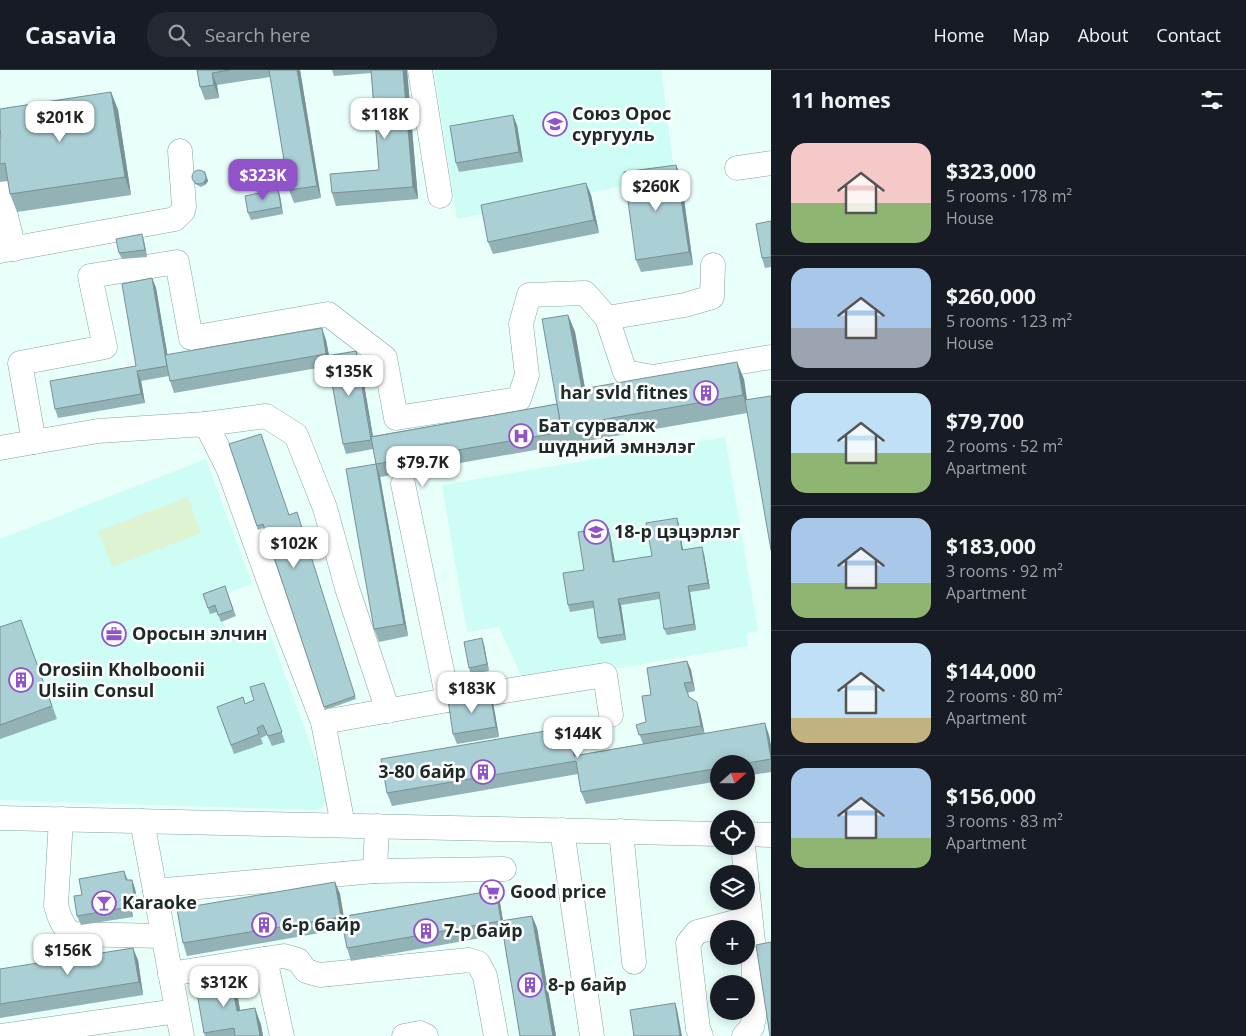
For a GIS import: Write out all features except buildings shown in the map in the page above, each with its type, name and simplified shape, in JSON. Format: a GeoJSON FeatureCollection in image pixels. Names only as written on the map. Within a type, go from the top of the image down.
{"type":"FeatureCollection","features":[{"type":"Feature","properties":{"kind":"street"},"geometry":{"type":"LineString","coordinates":[[420,70],[440,196]]}},
{"type":"Feature","properties":{"kind":"street"},"geometry":{"type":"LineString","coordinates":[[2,182],[7,250],[175,219],[183,211],[184,206],[180,151]]}},
{"type":"Feature","properties":{"kind":"street"},"geometry":{"type":"LineString","coordinates":[[737,168],[771,163]]}},
{"type":"Feature","properties":{"kind":"street"},"geometry":{"type":"LineString","coordinates":[[34,442],[20,363],[105,347],[90,276],[177,262],[191,338],[328,314],[385,358],[396,418],[519,399],[527,375],[521,324],[530,295],[585,292],[607,318],[625,372],[653,377],[771,357]]}},
{"type":"Feature","properties":{"kind":"street"},"geometry":{"type":"LineString","coordinates":[[607,318],[685,305],[712,296],[713,265]]}},
{"type":"Feature","properties":{"kind":"street"},"geometry":{"type":"LineString","coordinates":[[0,448],[98,431],[206,424],[266,416],[296,435],[325,508],[347,588],[388,711]]}},
{"type":"Feature","properties":{"kind":"street"},"geometry":{"type":"LineString","coordinates":[[206,424],[229,470],[278,606],[323,722],[343,825]]}},
{"type":"Feature","properties":{"kind":"street"},"geometry":{"type":"LineString","coordinates":[[403,484],[448,700]]}},
{"type":"Feature","properties":{"kind":"street"},"geometry":{"type":"LineString","coordinates":[[323,722],[605,675],[611,715]]}},
{"type":"Feature","properties":{"kind":"street"},"geometry":{"type":"LineString","coordinates":[[0,818],[710,834]]}},
{"type":"Feature","properties":{"kind":"street"},"geometry":{"type":"LineString","coordinates":[[61,819],[56,905],[64,926],[71,934],[163,936]]}},
{"type":"Feature","properties":{"kind":"street"},"geometry":{"type":"LineString","coordinates":[[142,821],[182,1036]]}},
{"type":"Feature","properties":{"kind":"street"},"geometry":{"type":"LineString","coordinates":[[375,871],[377,826]]}},
{"type":"Feature","properties":{"kind":"street"},"geometry":{"type":"LineString","coordinates":[[562,830],[592,1036]]}},
{"type":"Feature","properties":{"kind":"street"},"geometry":{"type":"LineString","coordinates":[[621,831],[634,962]]}},
{"type":"Feature","properties":{"kind":"street"},"geometry":{"type":"LineString","coordinates":[[755,834],[771,835]]}},
{"type":"Feature","properties":{"kind":"street"},"geometry":{"type":"LineString","coordinates":[[155,891],[375,871],[504,869]]}},
{"type":"Feature","properties":{"kind":"street"},"geometry":{"type":"LineString","coordinates":[[744,1036],[752,1027],[754,1017],[754,951],[749,910]]}},
{"type":"Feature","properties":{"kind":"street"},"geometry":{"type":"LineString","coordinates":[[701,1036],[698,1029],[688,944],[697,932],[750,918]]}},
{"type":"Feature","properties":{"kind":"street"},"geometry":{"type":"LineString","coordinates":[[170,974],[284,956],[298,960],[306,971],[320,975],[468,960],[478,962],[485,976],[496,1036]]}},
{"type":"Feature","properties":{"kind":"street"},"geometry":{"type":"LineString","coordinates":[[265,959],[282,1036]]}},
{"type":"Feature","properties":{"kind":"street"},"geometry":{"type":"LineString","coordinates":[[1,1036],[177,1011]]}},
{"type":"Feature","properties":{"kind":"street"},"geometry":{"type":"LineString","coordinates":[[404,1036],[420,1033],[426,1036]]}},
{"type":"Feature","properties":{"kind":"shaded area","name":"Союз Орос сургууль"},"geometry":{"type":"Polygon","coordinates":[[[434,70],[661,70],[675,178],[628,185],[457,219],[434,70]]]}},
{"type":"Feature","properties":{"kind":"shaded area","name":"18-р цэцэрлэг"},"geometry":{"type":"Polygon","coordinates":[[[725,437],[758,631],[746,633],[748,646],[525,684],[499,627],[467,632],[442,485],[725,437]]]}},
{"type":"Feature","properties":{"kind":"shaded area","name":"Оросын элчин"},"geometry":{"type":"Polygon","coordinates":[[[206,459],[252,584],[227,593],[236,616],[223,621],[229,637],[269,631],[329,796],[323,807],[315,810],[0,800],[0,539],[206,459]]]}},
{"type":"Feature","properties":{"kind":"green space"},"geometry":{"type":"Polygon","coordinates":[[[188,497],[201,533],[112,567],[98,531],[188,497]]]}},
{"type":"Feature","properties":{"kind":"place","name":"Союз Орос сургууль"},"geometry":{"type":"Point","coordinates":[555,124]}},
{"type":"Feature","properties":{"kind":"place","name":"har svld fitnes"},"geometry":{"type":"Point","coordinates":[706,393]}},
{"type":"Feature","properties":{"kind":"place","name":"Бат сурвалж шүдний эмнэлэг"},"geometry":{"type":"Point","coordinates":[521,436]}},
{"type":"Feature","properties":{"kind":"place","name":"18-р цэцэрлэг"},"geometry":{"type":"Point","coordinates":[596,532]}},
{"type":"Feature","properties":{"kind":"place","name":"Оросын элчин"},"geometry":{"type":"Point","coordinates":[114,634]}},
{"type":"Feature","properties":{"kind":"place","name":"Orosiin Kholboonii Ulsiin Consul"},"geometry":{"type":"Point","coordinates":[21,680]}},
{"type":"Feature","properties":{"kind":"place","name":"3-80 байр"},"geometry":{"type":"Point","coordinates":[483,772]}},
{"type":"Feature","properties":{"kind":"place","name":"Good price"},"geometry":{"type":"Point","coordinates":[492,892]}},
{"type":"Feature","properties":{"kind":"place","name":"Karaoke"},"geometry":{"type":"Point","coordinates":[104,903]}},
{"type":"Feature","properties":{"kind":"place","name":"6-р байр"},"geometry":{"type":"Point","coordinates":[264,925]}},
{"type":"Feature","properties":{"kind":"place","name":"7-р байр"},"geometry":{"type":"Point","coordinates":[426,931]}},
{"type":"Feature","properties":{"kind":"place","name":"8-р байр"},"geometry":{"type":"Point","coordinates":[530,985]}}]}
